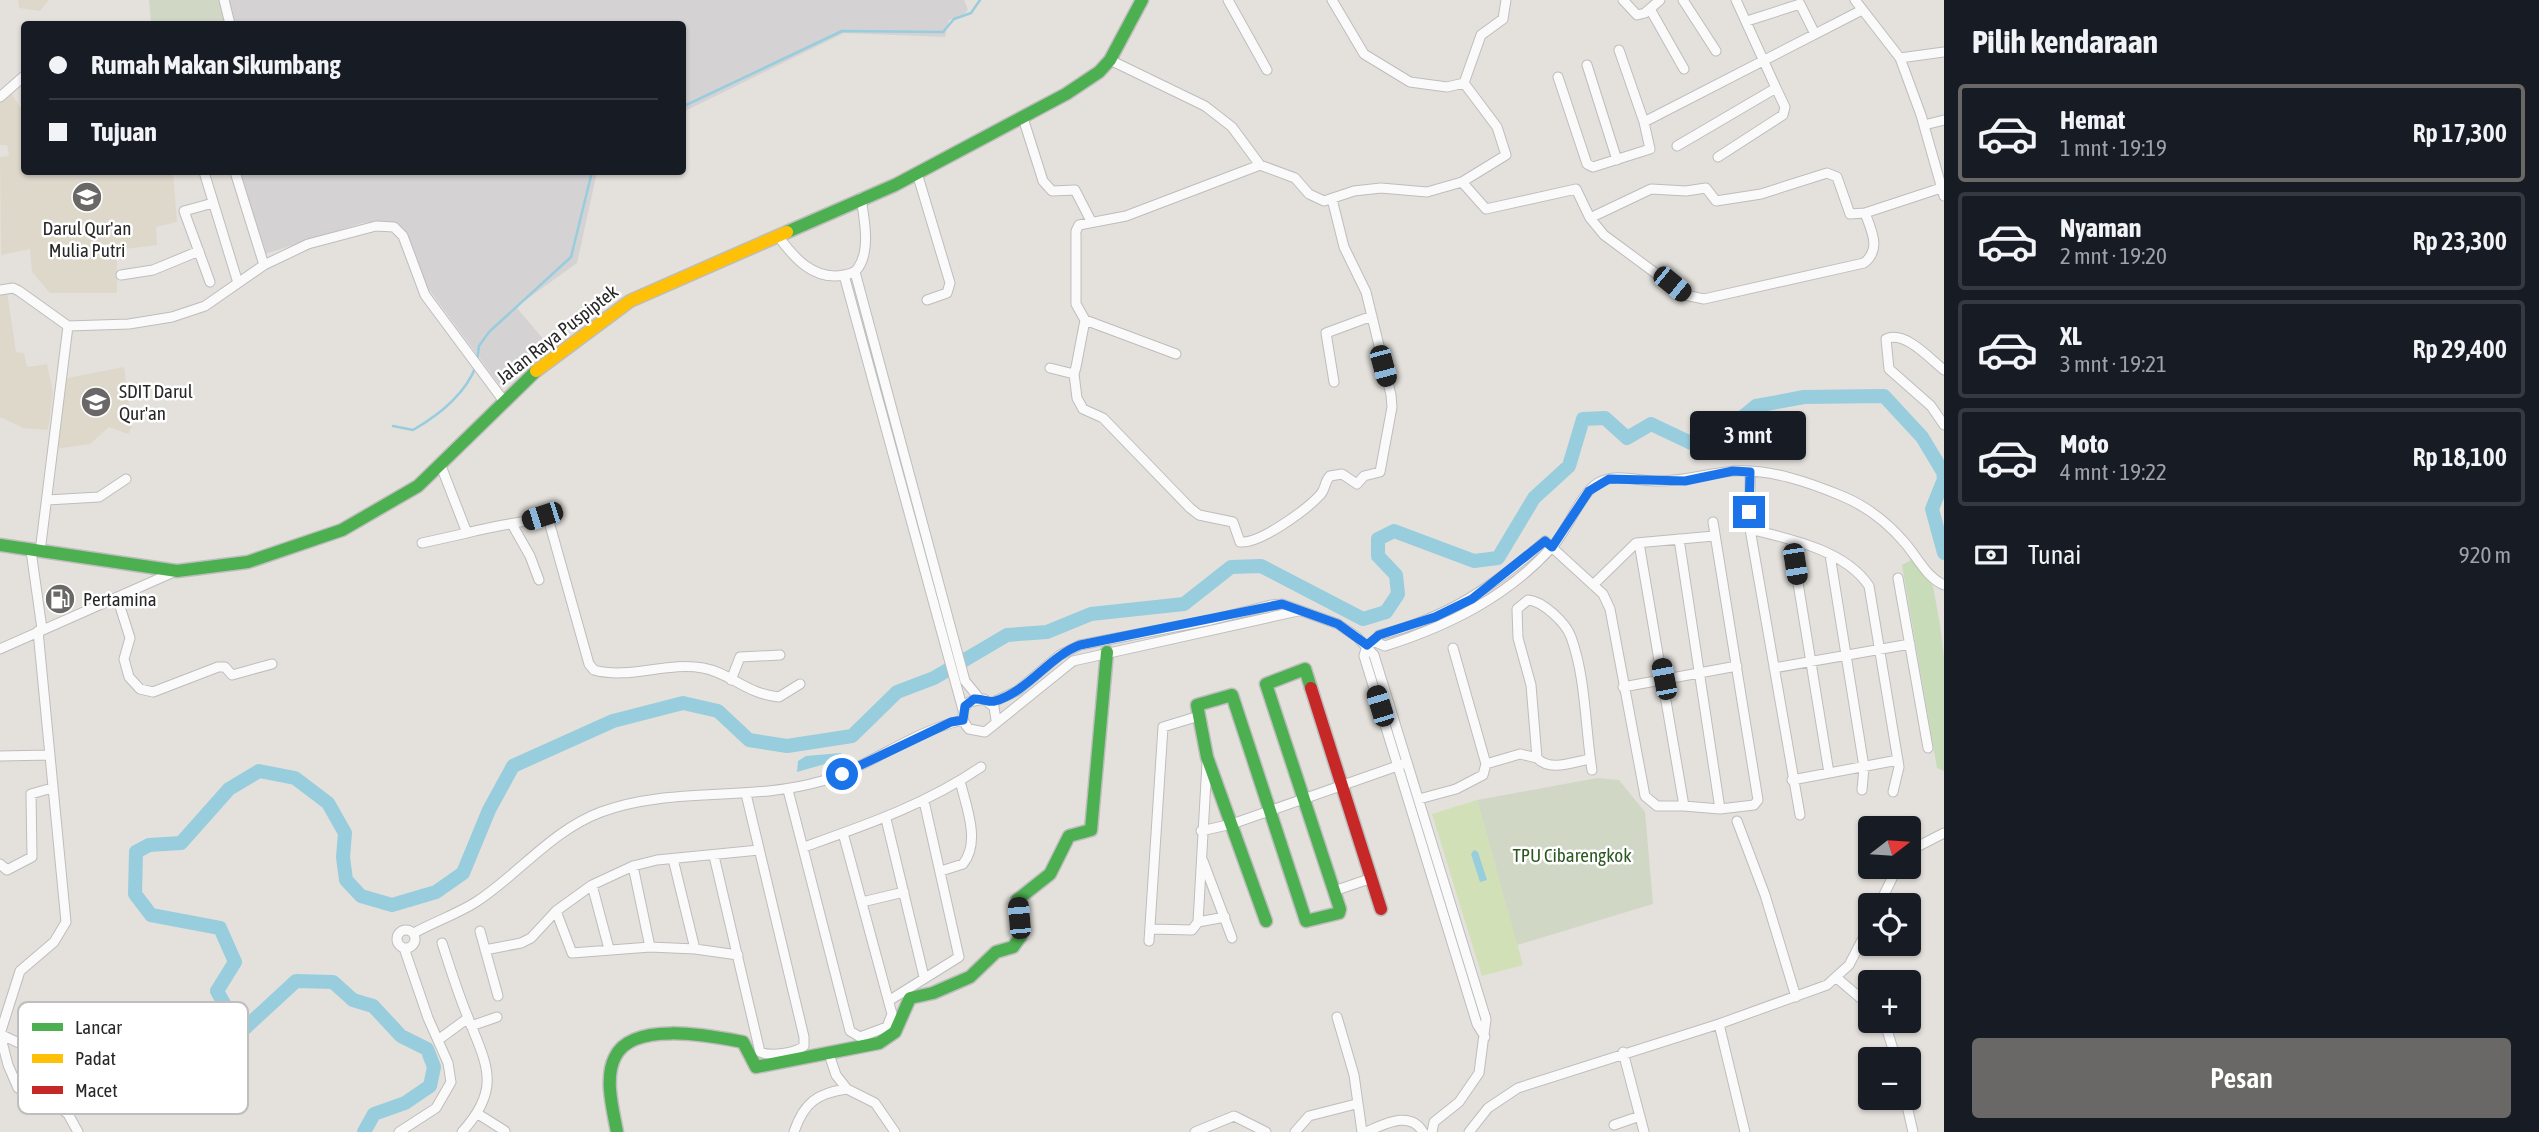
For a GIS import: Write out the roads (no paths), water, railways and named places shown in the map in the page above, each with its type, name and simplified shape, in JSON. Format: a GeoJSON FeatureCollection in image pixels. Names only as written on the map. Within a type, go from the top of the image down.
{"type":"FeatureCollection","features":[{"type":"Feature","properties":{"kind":"street"},"geometry":{"type":"LineString","coordinates":[[224,0],[229,21]]}},
{"type":"Feature","properties":{"kind":"street","name":"Jalan Raya Puspiptek"},"geometry":{"type":"LineString","coordinates":[[0,545],[177,571],[238,564],[321,539],[388,505],[441,466],[503,400],[538,368],[630,301],[917,173],[1066,94],[1099,72],[1110,60],[1142,0]]}},
{"type":"Feature","properties":{"kind":"street"},"geometry":{"type":"LineString","coordinates":[[1228,0],[1267,70]]}},
{"type":"Feature","properties":{"kind":"street"},"geometry":{"type":"LineString","coordinates":[[1332,0],[1364,54],[1410,82],[1447,87],[1464,83]]}},
{"type":"Feature","properties":{"kind":"street"},"geometry":{"type":"LineString","coordinates":[[1464,83],[1481,35],[1503,19],[1506,0]]}},
{"type":"Feature","properties":{"kind":"street"},"geometry":{"type":"LineString","coordinates":[[1623,0],[1634,14],[1641,15],[1660,0]]}},
{"type":"Feature","properties":{"kind":"street"},"geometry":{"type":"LineString","coordinates":[[1683,0],[1716,51]]}},
{"type":"Feature","properties":{"kind":"street"},"geometry":{"type":"LineString","coordinates":[[1718,157],[1783,115],[1785,107],[1737,0]]}},
{"type":"Feature","properties":{"kind":"street"},"geometry":{"type":"LineString","coordinates":[[1590,218],[1651,189],[1686,191],[1706,188],[1716,201],[1761,194],[1827,173],[1837,177],[1850,214],[1865,213],[1943,192],[1924,125],[1900,58],[1855,0]]}},
{"type":"Feature","properties":{"kind":"street"},"geometry":{"type":"LineString","coordinates":[[1747,21],[1800,4],[1815,34]]}},
{"type":"Feature","properties":{"kind":"street"},"geometry":{"type":"LineString","coordinates":[[1650,9],[1684,69]]}},
{"type":"Feature","properties":{"kind":"street"},"geometry":{"type":"LineString","coordinates":[[1644,122],[1669,112],[1764,58],[1862,10]]}},
{"type":"Feature","properties":{"kind":"street"},"geometry":{"type":"LineString","coordinates":[[1558,77],[1590,167],[1651,147],[1619,50]]}},
{"type":"Feature","properties":{"kind":"street"},"geometry":{"type":"LineString","coordinates":[[1900,58],[1944,52]]}},
{"type":"Feature","properties":{"kind":"street"},"geometry":{"type":"LineString","coordinates":[[1110,60],[1189,97],[1222,117],[1260,165],[1295,178],[1315,198],[1332,199],[1354,191],[1381,188],[1427,192],[1462,182],[1499,162],[1506,153],[1497,127],[1464,83]]}},
{"type":"Feature","properties":{"kind":"street"},"geometry":{"type":"LineString","coordinates":[[1587,65],[1617,160]]}},
{"type":"Feature","properties":{"kind":"street"},"geometry":{"type":"LineString","coordinates":[[0,97],[21,79]]}},
{"type":"Feature","properties":{"kind":"street"},"geometry":{"type":"LineString","coordinates":[[1677,146],[1776,88]]}},
{"type":"Feature","properties":{"kind":"street"},"geometry":{"type":"LineString","coordinates":[[1023,118],[1043,181],[1052,191],[1075,190],[1091,221]]}},
{"type":"Feature","properties":{"kind":"street"},"geometry":{"type":"LineString","coordinates":[[1924,125],[1944,120]]}},
{"type":"Feature","properties":{"kind":"street"},"geometry":{"type":"LineString","coordinates":[[1176,354],[1085,320],[1076,304],[1076,231],[1079,225],[1126,216],[1260,165]]}},
{"type":"Feature","properties":{"kind":"street"},"geometry":{"type":"LineString","coordinates":[[917,173],[950,283],[947,293],[927,300]]}},
{"type":"Feature","properties":{"kind":"street"},"geometry":{"type":"LineString","coordinates":[[205,175],[238,283]]}},
{"type":"Feature","properties":{"kind":"street"},"geometry":{"type":"LineString","coordinates":[[236,175],[264,265]]}},
{"type":"Feature","properties":{"kind":"street"},"geometry":{"type":"LineString","coordinates":[[1462,182],[1486,209],[1576,189],[1590,218],[1604,236],[1685,295],[1704,299],[1864,263],[1872,256],[1874,245],[1865,213]]}},
{"type":"Feature","properties":{"kind":"street"},"geometry":{"type":"LineString","coordinates":[[778,236],[790,253],[809,268],[831,276],[855,272],[860,266],[864,238],[861,198]]}},
{"type":"Feature","properties":{"kind":"street"},"geometry":{"type":"LineString","coordinates":[[1085,320],[1074,374],[1077,398],[1083,410],[1103,418],[1199,515],[1229,519],[1233,522],[1238,540],[1246,542],[1273,531],[1318,497],[1330,476],[1342,474],[1357,484],[1364,476],[1382,470],[1392,407],[1366,292],[1341,240],[1332,199]]}},
{"type":"Feature","properties":{"kind":"street"},"geometry":{"type":"LineString","coordinates":[[210,282],[184,211],[214,203]]}},
{"type":"Feature","properties":{"kind":"street"},"geometry":{"type":"LineString","coordinates":[[0,290],[13,288],[19,291],[68,326],[130,324],[187,314],[205,306],[264,265],[319,240],[376,226],[394,227],[403,236],[425,295],[503,400]]}},
{"type":"Feature","properties":{"kind":"street"},"geometry":{"type":"LineString","coordinates":[[121,275],[153,270],[199,251]]}},
{"type":"Feature","properties":{"kind":"street"},"geometry":{"type":"LineString","coordinates":[[855,272],[958,654],[963,715],[969,729],[979,733],[990,729],[996,720],[1026,701],[1073,661],[1298,611]]}},
{"type":"Feature","properties":{"kind":"street"},"geometry":{"type":"LineString","coordinates":[[844,275],[948,658],[960,682],[979,698],[991,703],[1017,691],[1060,655],[1080,645],[1282,604],[1338,624],[1371,644],[1385,646],[1440,626],[1504,591],[1552,547],[1589,491],[1609,479],[1685,481],[1733,471],[1807,482],[1862,507],[1888,525],[1931,578],[1944,585]]}},
{"type":"Feature","properties":{"kind":"street"},"geometry":{"type":"LineString","coordinates":[[1334,382],[1326,333],[1372,316]]}},
{"type":"Feature","properties":{"kind":"street"},"geometry":{"type":"LineString","coordinates":[[18,1088],[8,1065],[0,1034],[20,971],[54,942],[66,922],[52,788],[36,552],[47,500],[68,326]]}},
{"type":"Feature","properties":{"kind":"street"},"geometry":{"type":"LineString","coordinates":[[1944,370],[1903,339],[1892,336],[1886,339],[1889,369],[1931,406],[1944,425]]}},
{"type":"Feature","properties":{"kind":"street"},"geometry":{"type":"LineString","coordinates":[[1050,368],[1074,374]]}},
{"type":"Feature","properties":{"kind":"street"},"geometry":{"type":"LineString","coordinates":[[441,466],[467,533]]}},
{"type":"Feature","properties":{"kind":"street"},"geometry":{"type":"LineString","coordinates":[[1750,472],[1751,529],[1800,815]]}},
{"type":"Feature","properties":{"kind":"street"},"geometry":{"type":"LineString","coordinates":[[47,500],[99,497],[126,479]]}},
{"type":"Feature","properties":{"kind":"street"},"geometry":{"type":"LineString","coordinates":[[422,543],[513,526],[542,516],[549,519],[589,664],[594,670],[640,672],[697,667],[714,670],[752,692],[779,697],[800,684]]}},
{"type":"Feature","properties":{"kind":"street"},"geometry":{"type":"LineString","coordinates":[[1371,644],[1379,635],[1435,617],[1484,592],[1545,541],[1607,601],[1614,620],[1623,687],[1645,796],[1657,806],[1720,809],[1754,805],[1758,800],[1713,522]]}},
{"type":"Feature","properties":{"kind":"street"},"geometry":{"type":"LineString","coordinates":[[513,526],[530,556],[539,580]]}},
{"type":"Feature","properties":{"kind":"street"},"geometry":{"type":"LineString","coordinates":[[1751,529],[1830,555],[1870,586],[1898,760],[1899,774],[1893,792]]}},
{"type":"Feature","properties":{"kind":"street"},"geometry":{"type":"LineString","coordinates":[[1593,585],[1632,546],[1639,543],[1714,536]]}},
{"type":"Feature","properties":{"kind":"street"},"geometry":{"type":"LineString","coordinates":[[1679,539],[1720,809]]}},
{"type":"Feature","properties":{"kind":"street"},"geometry":{"type":"LineString","coordinates":[[1791,540],[1829,774]]}},
{"type":"Feature","properties":{"kind":"street"},"geometry":{"type":"LineString","coordinates":[[1639,543],[1684,806]]}},
{"type":"Feature","properties":{"kind":"street"},"geometry":{"type":"LineString","coordinates":[[1830,555],[1864,766],[1862,790]]}},
{"type":"Feature","properties":{"kind":"street"},"geometry":{"type":"LineString","coordinates":[[0,649],[177,571]]}},
{"type":"Feature","properties":{"kind":"street"},"geometry":{"type":"LineString","coordinates":[[1898,578],[1928,748]]}},
{"type":"Feature","properties":{"kind":"street"},"geometry":{"type":"LineString","coordinates":[[117,597],[130,638],[124,659],[129,677],[140,689],[153,692],[223,667],[232,675],[272,664]]}},
{"type":"Feature","properties":{"kind":"street"},"geometry":{"type":"LineString","coordinates":[[1537,758],[1531,685],[1516,624],[1517,609],[1528,600],[1542,604],[1570,634],[1582,691],[1592,770]]}},
{"type":"Feature","properties":{"kind":"street"},"geometry":{"type":"LineString","coordinates":[[1236,614],[1239,626]]}},
{"type":"Feature","properties":{"kind":"street"},"geometry":{"type":"LineString","coordinates":[[1435,617],[1440,626]]}},
{"type":"Feature","properties":{"kind":"street"},"geometry":{"type":"LineString","coordinates":[[1371,644],[1403,764],[1486,1019],[1479,1073],[1471,1088],[1434,1122],[1433,1132]]}},
{"type":"Feature","properties":{"kind":"street"},"geometry":{"type":"LineString","coordinates":[[1774,668],[1910,644]]}},
{"type":"Feature","properties":{"kind":"street"},"geometry":{"type":"LineString","coordinates":[[1419,799],[1471,783],[1483,775],[1486,764],[1453,648]]}},
{"type":"Feature","properties":{"kind":"street"},"geometry":{"type":"LineString","coordinates":[[617,1132],[612,1086],[614,1058],[618,1049],[640,1037],[679,1034],[743,1042],[757,1067],[829,1055],[879,1043],[895,1031],[910,998],[933,993],[970,977],[996,952],[1013,947],[1021,936],[1017,900],[1035,891],[1059,865],[1069,835],[1091,830],[1107,652]]}},
{"type":"Feature","properties":{"kind":"street"},"geometry":{"type":"LineString","coordinates":[[732,680],[740,657],[780,655]]}},
{"type":"Feature","properties":{"kind":"street"},"geometry":{"type":"LineString","coordinates":[[1623,687],[1737,666]]}},
{"type":"Feature","properties":{"kind":"street"},"geometry":{"type":"LineString","coordinates":[[1266,921],[1208,757],[1198,704],[1232,695],[1305,920],[1340,912],[1266,684],[1306,669],[1381,909]]}},
{"type":"Feature","properties":{"kind":"street"},"geometry":{"type":"LineString","coordinates":[[414,933],[475,902],[556,836],[601,813],[645,802],[788,790],[860,767],[963,715],[969,702],[979,698]]}},
{"type":"Feature","properties":{"kind":"street"},"geometry":{"type":"LineString","coordinates":[[991,703],[996,720]]}},
{"type":"Feature","properties":{"kind":"street"},"geometry":{"type":"LineString","coordinates":[[1149,940],[1163,727],[1199,716]]}},
{"type":"Feature","properties":{"kind":"street"},"geometry":{"type":"LineString","coordinates":[[1486,764],[1520,754],[1553,766],[1590,759]]}},
{"type":"Feature","properties":{"kind":"street"},"geometry":{"type":"LineString","coordinates":[[0,756],[50,755]]}},
{"type":"Feature","properties":{"kind":"street"},"geometry":{"type":"LineString","coordinates":[[1151,929],[1192,930],[1198,922],[1201,831],[1208,757]]}},
{"type":"Feature","properties":{"kind":"street"},"geometry":{"type":"LineString","coordinates":[[1792,780],[1898,760]]}},
{"type":"Feature","properties":{"kind":"street"},"geometry":{"type":"LineString","coordinates":[[1201,831],[1232,824],[1403,764]]}},
{"type":"Feature","properties":{"kind":"street"},"geometry":{"type":"LineString","coordinates":[[1403,764],[1419,799],[1429,847]]}},
{"type":"Feature","properties":{"kind":"street"},"geometry":{"type":"LineString","coordinates":[[803,847],[886,819],[924,801],[981,767]]}},
{"type":"Feature","properties":{"kind":"street"},"geometry":{"type":"LineString","coordinates":[[941,871],[963,864],[968,854],[971,830],[960,781]]}},
{"type":"Feature","properties":{"kind":"street"},"geometry":{"type":"LineString","coordinates":[[0,864],[7,870],[32,857],[31,794],[52,788]]}},
{"type":"Feature","properties":{"kind":"street"},"geometry":{"type":"LineString","coordinates":[[788,790],[851,1034],[868,1036],[887,1027],[892,1014],[843,833]]}},
{"type":"Feature","properties":{"kind":"street"},"geometry":{"type":"LineString","coordinates":[[713,856],[760,1052],[765,1055],[802,1048],[804,1037],[746,794]]}},
{"type":"Feature","properties":{"kind":"street"},"geometry":{"type":"LineString","coordinates":[[890,1000],[959,957],[924,801]]}},
{"type":"Feature","properties":{"kind":"street"},"geometry":{"type":"LineString","coordinates":[[886,819],[924,977]]}},
{"type":"Feature","properties":{"kind":"street"},"geometry":{"type":"LineString","coordinates":[[1737,821],[1765,895],[1796,997]]}},
{"type":"Feature","properties":{"kind":"street"},"geometry":{"type":"LineString","coordinates":[[1922,844],[1944,833]]}},
{"type":"Feature","properties":{"kind":"street"},"geometry":{"type":"LineString","coordinates":[[485,950],[521,943],[531,937],[556,911],[592,885],[633,866],[759,850]]}},
{"type":"Feature","properties":{"kind":"street"},"geometry":{"type":"LineString","coordinates":[[1202,858],[1232,938]]}},
{"type":"Feature","properties":{"kind":"street"},"geometry":{"type":"LineString","coordinates":[[673,859],[695,948]]}},
{"type":"Feature","properties":{"kind":"street"},"geometry":{"type":"LineString","coordinates":[[633,866],[650,947]]}},
{"type":"Feature","properties":{"kind":"street"},"geometry":{"type":"LineString","coordinates":[[1334,891],[1372,878]]}},
{"type":"Feature","properties":{"kind":"street"},"geometry":{"type":"LineString","coordinates":[[592,885],[609,949]]}},
{"type":"Feature","properties":{"kind":"street"},"geometry":{"type":"LineString","coordinates":[[862,902],[904,892]]}},
{"type":"Feature","properties":{"kind":"street"},"geometry":{"type":"LineString","coordinates":[[556,911],[571,953],[650,947],[695,948],[738,955]]}},
{"type":"Feature","properties":{"kind":"street"},"geometry":{"type":"LineString","coordinates":[[1198,922],[1225,917]]}},
{"type":"Feature","properties":{"kind":"street"},"geometry":{"type":"LineString","coordinates":[[399,1132],[415,1127],[436,1108],[451,1082],[448,1063],[404,948],[397,941],[399,932],[408,929],[414,933]]}},
{"type":"Feature","properties":{"kind":"street"},"geometry":{"type":"LineString","coordinates":[[480,931],[498,996]]}},
{"type":"Feature","properties":{"kind":"street"},"geometry":{"type":"LineString","coordinates":[[404,948],[415,943],[414,933]]}},
{"type":"Feature","properties":{"kind":"street"},"geometry":{"type":"LineString","coordinates":[[442,943],[469,1022],[480,1040],[488,1067],[488,1090],[478,1114],[462,1132]]}},
{"type":"Feature","properties":{"kind":"street"},"geometry":{"type":"LineString","coordinates":[[1469,1132],[1488,1108],[1518,1087],[1796,997],[1838,979],[1858,951]]}},
{"type":"Feature","properties":{"kind":"street"},"geometry":{"type":"LineString","coordinates":[[1838,979],[1858,996]]}},
{"type":"Feature","properties":{"kind":"street"},"geometry":{"type":"LineString","coordinates":[[438,1040],[469,1022],[497,1017]]}},
{"type":"Feature","properties":{"kind":"street"},"geometry":{"type":"LineString","coordinates":[[1337,1017],[1354,1075],[1356,1104],[1364,1132],[1403,1119],[1414,1122],[1423,1132]]}},
{"type":"Feature","properties":{"kind":"street"},"geometry":{"type":"LineString","coordinates":[[1718,1024],[1745,1132]]}},
{"type":"Feature","properties":{"kind":"street"},"geometry":{"type":"LineString","coordinates":[[0,1034],[18,1043]]}},
{"type":"Feature","properties":{"kind":"street"},"geometry":{"type":"LineString","coordinates":[[1623,1052],[1644,1132]]}},
{"type":"Feature","properties":{"kind":"street"},"geometry":{"type":"LineString","coordinates":[[829,1055],[836,1075],[847,1089],[875,1103],[895,1132]]}},
{"type":"Feature","properties":{"kind":"street"},"geometry":{"type":"LineString","coordinates":[[794,1132],[800,1114],[823,1093],[847,1089]]}},
{"type":"Feature","properties":{"kind":"street"},"geometry":{"type":"LineString","coordinates":[[1295,1132],[1309,1116],[1356,1104]]}},
{"type":"Feature","properties":{"kind":"street"},"geometry":{"type":"LineString","coordinates":[[1908,1110],[1913,1132]]}},
{"type":"Feature","properties":{"kind":"street"},"geometry":{"type":"LineString","coordinates":[[68,1114],[78,1132]]}},
{"type":"Feature","properties":{"kind":"street"},"geometry":{"type":"LineString","coordinates":[[478,1114],[505,1131]]}},
{"type":"Feature","properties":{"kind":"street"},"geometry":{"type":"LineString","coordinates":[[1195,1132],[1234,1116],[1266,1132]]}},
{"type":"Feature","properties":{"kind":"street"},"geometry":{"type":"LineString","coordinates":[[1614,1125],[1640,1116]]}},
{"type":"Feature","properties":{"kind":"water"},"geometry":{"type":"Polygon","coordinates":[[[841,753],[844,757],[839,760],[797,772],[798,761],[806,756],[841,753]]]}},
{"type":"Feature","properties":{"kind":"water"},"geometry":{"type":"Polygon","coordinates":[[[1474,850],[1478,852],[1487,880],[1480,882],[1471,854],[1474,850]]]}},
{"type":"Feature","properties":{"kind":"waterway"},"geometry":{"type":"LineString","coordinates":[[686,105],[842,31],[943,32],[954,19],[971,13],[980,0]]}},
{"type":"Feature","properties":{"kind":"waterway"},"geometry":{"type":"LineString","coordinates":[[477,360],[479,346],[489,332],[571,257],[591,175]]}},
{"type":"Feature","properties":{"kind":"waterway"},"geometry":{"type":"LineString","coordinates":[[393,426],[413,430],[432,418],[458,395],[476,366]]}},
{"type":"Feature","properties":{"kind":"waterway"},"geometry":{"type":"LineString","coordinates":[[223,1002],[217,991],[235,962],[220,928],[151,915],[135,894],[136,852],[149,845],[181,843],[229,789],[259,771],[295,778],[328,803],[345,833],[343,857],[346,880],[361,896],[392,905],[436,892],[463,873],[489,810],[513,766],[613,721],[683,703],[718,711],[749,740],[787,746],[852,736],[897,692],[934,678],[1007,635],[1047,632],[1091,614],[1184,604],[1231,567],[1261,566],[1363,619],[1386,612],[1398,594],[1396,575],[1378,556],[1378,539],[1394,531],[1474,561],[1498,558],[1534,498],[1569,466],[1583,419],[1605,418],[1627,438],[1651,424],[1691,443],[1716,439],[1756,406],[1804,397],[1884,396],[1922,437],[1943,472],[1944,479]]}},
{"type":"Feature","properties":{"kind":"waterway"},"geometry":{"type":"LineString","coordinates":[[1944,479],[1932,509],[1944,553]]}},
{"type":"Feature","properties":{"kind":"waterway"},"geometry":{"type":"LineString","coordinates":[[248,1025],[296,981],[333,982],[353,1000],[373,1006],[401,1036],[427,1049],[434,1067],[430,1086],[405,1103],[374,1114],[364,1132]]}},
{"type":"Feature","properties":{"kind":"place","name":"Darul Qur'an Mulia Putri"},"geometry":{"type":"Point","coordinates":[87,197]}},
{"type":"Feature","properties":{"kind":"place","name":"SDIT Darul Qur'an"},"geometry":{"type":"Point","coordinates":[96,402]}},
{"type":"Feature","properties":{"kind":"place","name":"Pertamina"},"geometry":{"type":"Point","coordinates":[60,599]}},
{"type":"Feature","properties":{"kind":"park label","name":"TPU Cibarengkok"},"geometry":{"type":"Point","coordinates":[1572,855]}}]}
